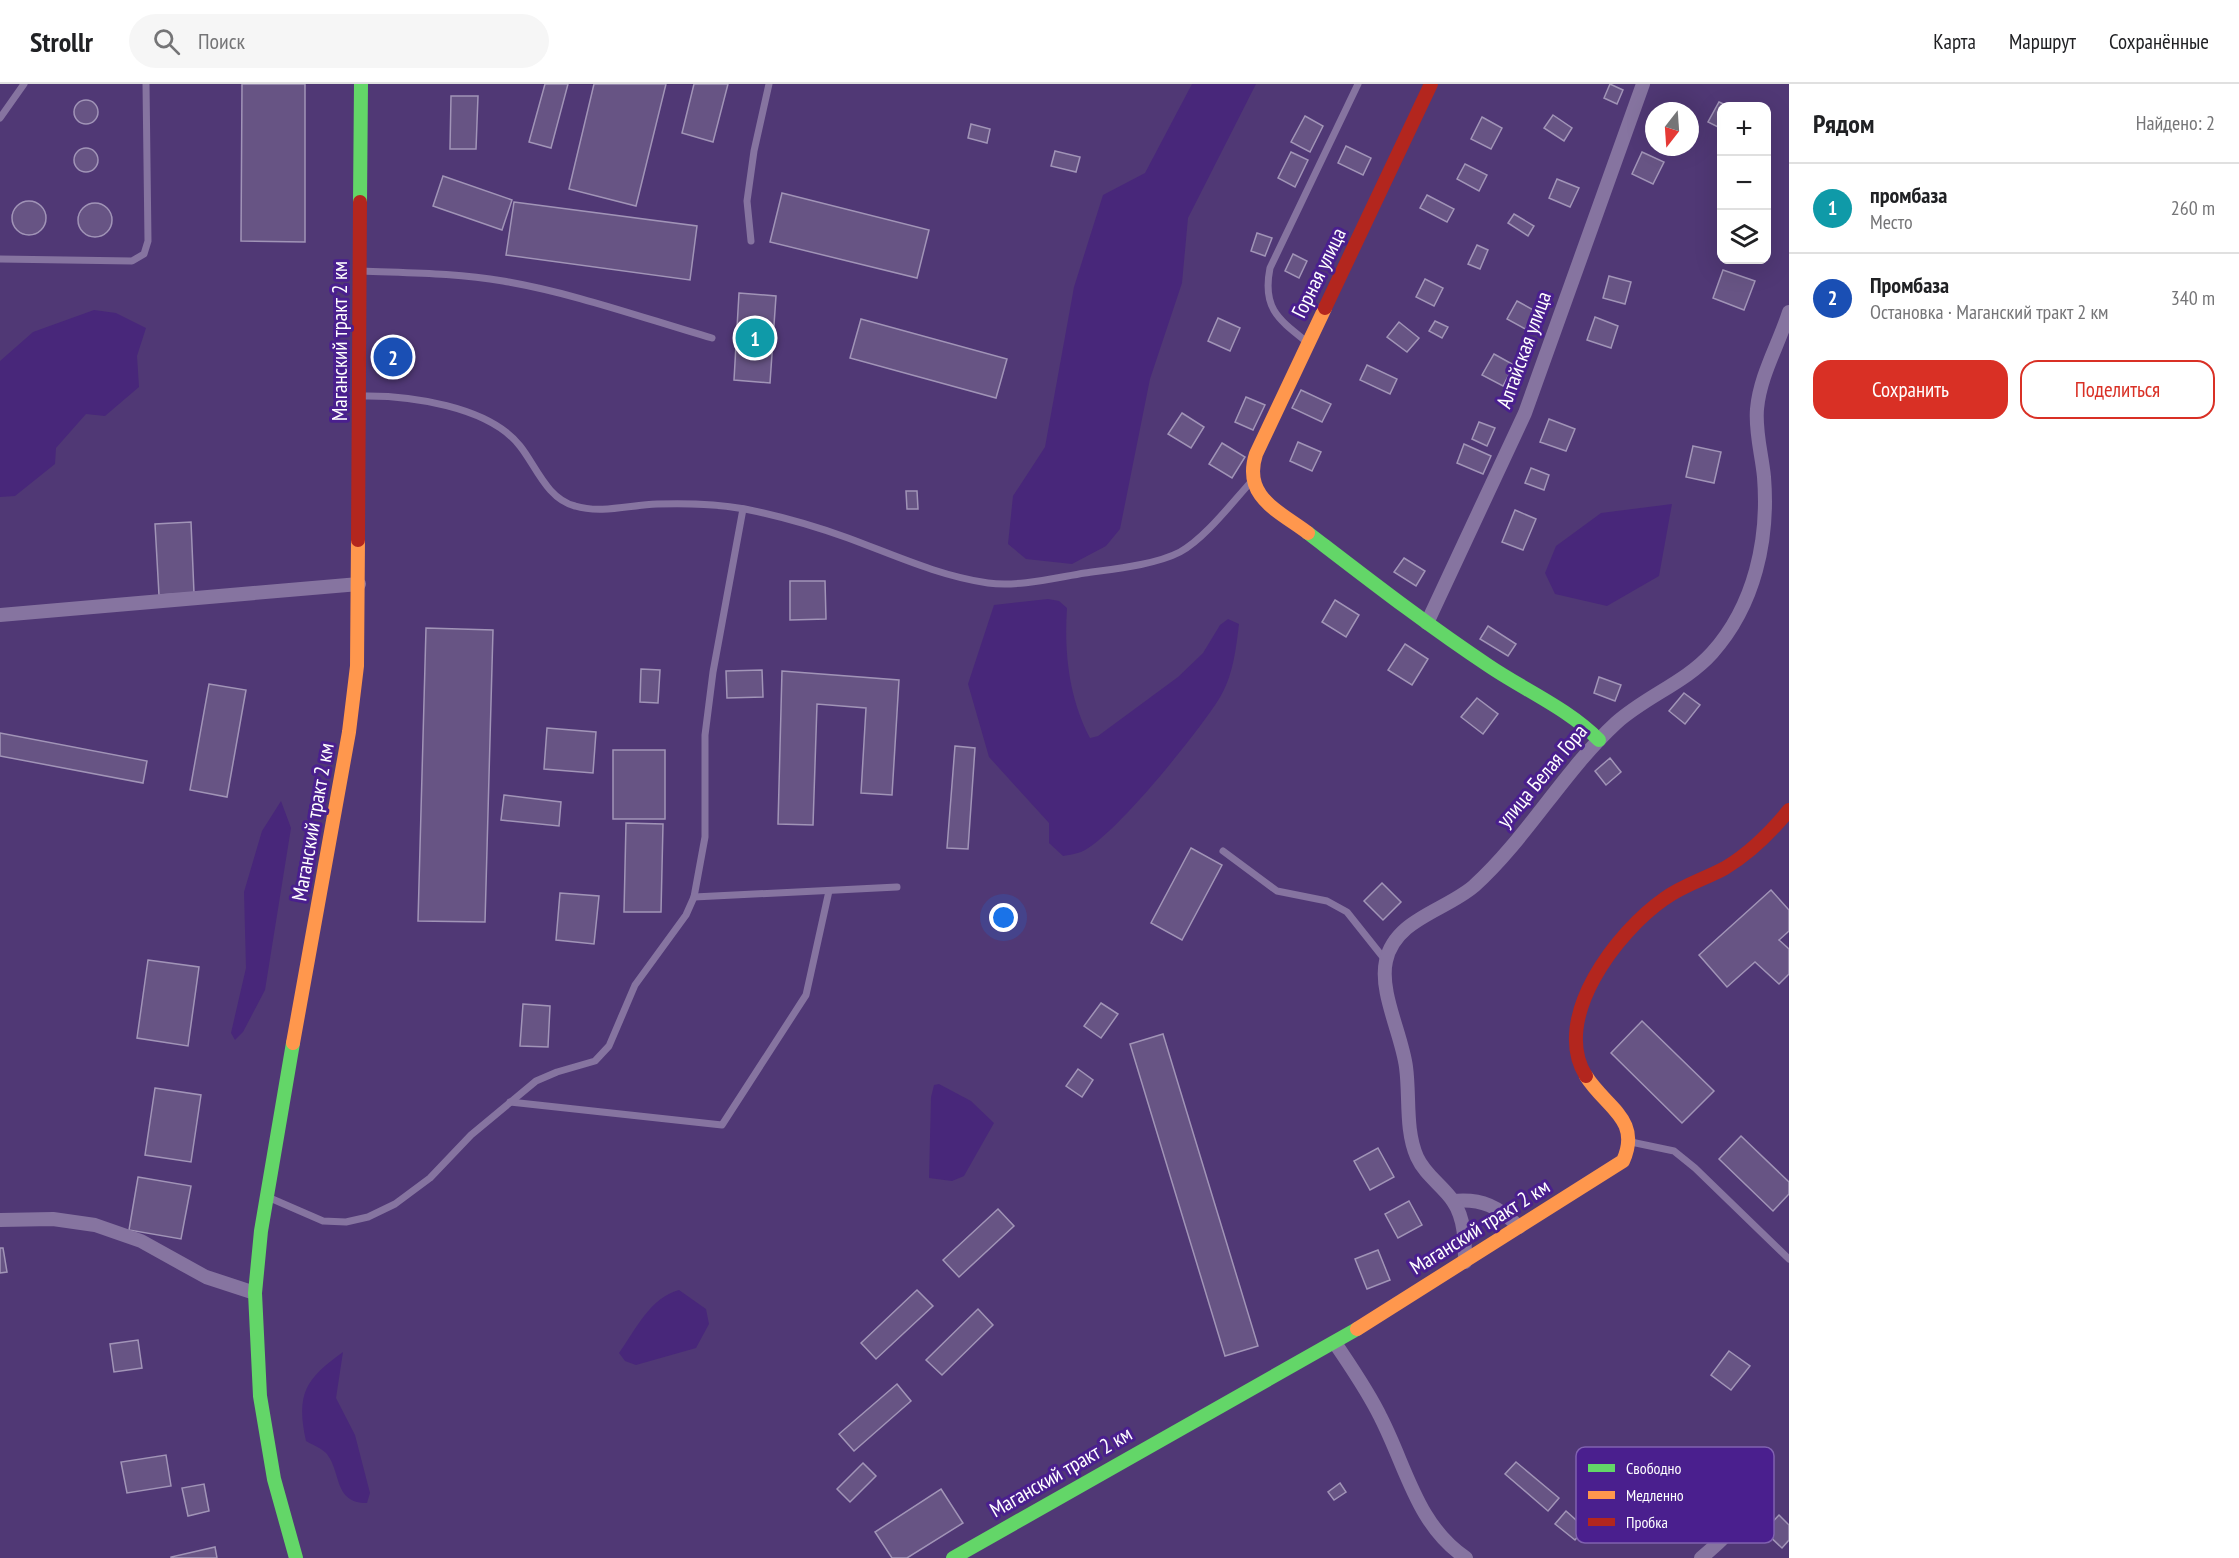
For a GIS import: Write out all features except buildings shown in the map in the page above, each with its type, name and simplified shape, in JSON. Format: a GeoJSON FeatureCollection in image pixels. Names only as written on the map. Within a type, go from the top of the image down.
{"type":"FeatureCollection","features":[{"type":"Feature","properties":{"kind":"street","name":"Маганский тракт 2 км"},"geometry":{"type":"LineString","coordinates":[[296,1558],[274,1479],[260,1396],[255,1293],[267,1196],[349,732],[357,666],[361,84]]}},
{"type":"Feature","properties":{"kind":"street","name":"Горная улица"},"geometry":{"type":"LineString","coordinates":[[1251,481],[1251,468],[1256,454],[1431,84]]}},
{"type":"Feature","properties":{"kind":"street","name":"Алтайская улица"},"geometry":{"type":"LineString","coordinates":[[1427,623],[1525,413],[1643,84]]}},
{"type":"Feature","properties":{"kind":"street","name":"улица Белая Гора"},"geometry":{"type":"LineString","coordinates":[[1465,1262],[1462,1220],[1453,1201],[1430,1177],[1417,1157],[1411,1136],[1406,1065],[1387,991],[1386,961],[1392,944],[1402,930],[1454,901],[1486,874],[1599,740],[1645,701],[1693,672],[1732,628],[1757,571],[1766,521],[1757,409],[1769,363],[1789,312]]}},
{"type":"Feature","properties":{"kind":"street"},"geometry":{"type":"LineString","coordinates":[[1251,481],[1256,492],[1268,503],[1427,623],[1494,670],[1582,721],[1599,740]]}},
{"type":"Feature","properties":{"kind":"street"},"geometry":{"type":"LineString","coordinates":[[0,615],[359,584]]}},
{"type":"Feature","properties":{"kind":"street"},"geometry":{"type":"LineString","coordinates":[[1631,1142],[1624,1120],[1594,1088],[1582,1070],[1577,1052],[1576,1033],[1587,993],[1608,957],[1643,915],[1678,889],[1723,869],[1750,851],[1789,810]]}},
{"type":"Feature","properties":{"kind":"street","name":"Маганский тракт 2 км"},"geometry":{"type":"LineString","coordinates":[[953,1558],[1335,1343],[1623,1161],[1630,1151],[1631,1142]]}},
{"type":"Feature","properties":{"kind":"street"},"geometry":{"type":"LineString","coordinates":[[1453,1201],[1471,1199],[1487,1203],[1505,1213],[1519,1227]]}},
{"type":"Feature","properties":{"kind":"street"},"geometry":{"type":"LineString","coordinates":[[0,1221],[53,1219],[94,1225],[141,1241],[206,1277],[255,1293]]}},
{"type":"Feature","properties":{"kind":"street"},"geometry":{"type":"LineString","coordinates":[[1335,1343],[1382,1419],[1429,1523],[1447,1545],[1466,1558]]}},
{"type":"Feature","properties":{"kind":"street"},"geometry":{"type":"LineString","coordinates":[[1701,1558],[1719,1543]]}},
{"type":"Feature","properties":{"kind":"lane"},"geometry":{"type":"LineString","coordinates":[[0,118],[24,84]]}},
{"type":"Feature","properties":{"kind":"lane"},"geometry":{"type":"LineString","coordinates":[[0,259],[132,261],[144,254],[148,242],[146,84]]}},
{"type":"Feature","properties":{"kind":"lane"},"geometry":{"type":"LineString","coordinates":[[751,241],[747,201],[754,151],[769,84]]}},
{"type":"Feature","properties":{"kind":"lane"},"geometry":{"type":"LineString","coordinates":[[1308,343],[1281,321],[1274,312],[1269,302],[1270,268],[1358,84]]}},
{"type":"Feature","properties":{"kind":"lane"},"geometry":{"type":"LineString","coordinates":[[361,271],[456,274],[504,281],[555,292],[712,338]]}},
{"type":"Feature","properties":{"kind":"lane"},"geometry":{"type":"LineString","coordinates":[[360,396],[383,396],[430,403],[470,413],[501,429],[519,444],[557,496],[573,506],[595,509],[659,504],[743,509],[796,521],[900,559],[990,583],[1032,582],[1107,570],[1180,552],[1193,542],[1251,481]]}},
{"type":"Feature","properties":{"kind":"lane"},"geometry":{"type":"LineString","coordinates":[[267,1196],[323,1221],[346,1222],[368,1217],[395,1204],[430,1178],[471,1135],[536,1081],[556,1072],[595,1061],[609,1046],[635,985],[686,915],[694,897],[705,837],[705,735],[713,672],[743,509]]}},
{"type":"Feature","properties":{"kind":"lane"},"geometry":{"type":"LineString","coordinates":[[1223,851],[1277,891],[1327,901],[1347,912],[1386,961]]}},
{"type":"Feature","properties":{"kind":"lane"},"geometry":{"type":"LineString","coordinates":[[694,897],[897,887]]}},
{"type":"Feature","properties":{"kind":"lane"},"geometry":{"type":"LineString","coordinates":[[510,1102],[722,1125],[806,995],[829,891]]}},
{"type":"Feature","properties":{"kind":"lane"},"geometry":{"type":"LineString","coordinates":[[1631,1142],[1674,1151],[1695,1168],[1789,1259]]}},
{"type":"Feature","properties":{"kind":"shaded area"},"geometry":{"type":"Polygon","coordinates":[[[1192,84],[1256,84],[1188,218],[1182,283],[1150,379],[1120,529],[1106,546],[1072,564],[1026,559],[1008,544],[1013,496],[1045,447],[1074,287],[1103,195],[1145,173],[1192,84]]]}},
{"type":"Feature","properties":{"kind":"shaded area"},"geometry":{"type":"Polygon","coordinates":[[[94,310],[116,313],[146,328],[137,356],[139,387],[105,416],[86,414],[56,448],[55,464],[15,496],[0,497],[0,361],[33,332],[94,310]]]}},
{"type":"Feature","properties":{"kind":"shaded area"},"geometry":{"type":"Polygon","coordinates":[[[1672,504],[1659,576],[1607,606],[1555,594],[1545,573],[1556,546],[1601,513],[1672,504]]]}},
{"type":"Feature","properties":{"kind":"shaded area"},"geometry":{"type":"Polygon","coordinates":[[[1048,599],[1059,601],[1067,608],[1066,642],[1070,675],[1077,707],[1090,738],[1098,736],[1178,677],[1203,653],[1220,625],[1228,619],[1239,624],[1228,682],[1194,735],[1113,827],[1081,852],[1063,856],[1049,843],[1049,823],[989,757],[968,684],[994,605],[1048,599]]]}},
{"type":"Feature","properties":{"kind":"shaded area"},"geometry":{"type":"Polygon","coordinates":[[[281,801],[291,828],[265,990],[243,1032],[235,1040],[231,1033],[246,968],[244,892],[262,831],[281,801]]]}},
{"type":"Feature","properties":{"kind":"shaded area"},"geometry":{"type":"Polygon","coordinates":[[[939,1084],[971,1101],[994,1123],[964,1176],[952,1181],[929,1178],[931,1097],[934,1085],[939,1084]]]}},
{"type":"Feature","properties":{"kind":"shaded area"},"geometry":{"type":"Polygon","coordinates":[[[679,1290],[706,1309],[709,1324],[696,1348],[636,1365],[625,1361],[619,1353],[644,1316],[660,1300],[679,1290]]]}},
{"type":"Feature","properties":{"kind":"shaded area"},"geometry":{"type":"Polygon","coordinates":[[[343,1352],[336,1398],[355,1435],[370,1493],[367,1503],[356,1502],[343,1492],[326,1453],[306,1441],[303,1425],[303,1399],[306,1389],[320,1371],[343,1352]]]}},
{"type":"Feature","properties":{"kind":"traffic: fast"},"geometry":{"type":"LineString","coordinates":[[360,202],[361,84]]}},
{"type":"Feature","properties":{"kind":"traffic: fast"},"geometry":{"type":"LineString","coordinates":[[1308,533],[1443,634],[1503,675],[1574,718],[1599,740]]}},
{"type":"Feature","properties":{"kind":"traffic: fast"},"geometry":{"type":"LineString","coordinates":[[293,1043],[261,1231],[255,1293],[260,1396],[274,1479],[296,1558]]}},
{"type":"Feature","properties":{"kind":"traffic: fast"},"geometry":{"type":"LineString","coordinates":[[953,1558],[1357,1329]]}},
{"type":"Feature","properties":{"kind":"traffic: slow"},"geometry":{"type":"LineString","coordinates":[[1308,533],[1266,501],[1254,481],[1253,469],[1256,454],[1325,308]]}},
{"type":"Feature","properties":{"kind":"traffic: slow"},"geometry":{"type":"LineString","coordinates":[[293,1043],[349,732],[357,666],[358,540]]}},
{"type":"Feature","properties":{"kind":"traffic: slow"},"geometry":{"type":"LineString","coordinates":[[1357,1329],[1623,1161],[1628,1147],[1625,1124],[1586,1076]]}},
{"type":"Feature","properties":{"kind":"traffic: jam"},"geometry":{"type":"LineString","coordinates":[[1325,308],[1431,84]]}},
{"type":"Feature","properties":{"kind":"traffic: jam"},"geometry":{"type":"LineString","coordinates":[[358,540],[360,202]]}},
{"type":"Feature","properties":{"kind":"traffic: jam"},"geometry":{"type":"LineString","coordinates":[[1586,1076],[1577,1053],[1577,1028],[1583,1003],[1594,978],[1610,954],[1646,913],[1671,894],[1717,872],[1743,856],[1760,842],[1789,810]]}},
{"type":"Feature","properties":{"kind":"place","name":"промбаза"},"geometry":{"type":"Point","coordinates":[755,338]}},
{"type":"Feature","properties":{"kind":"place","name":"Промбаза"},"geometry":{"type":"Point","coordinates":[393,357]}}]}
